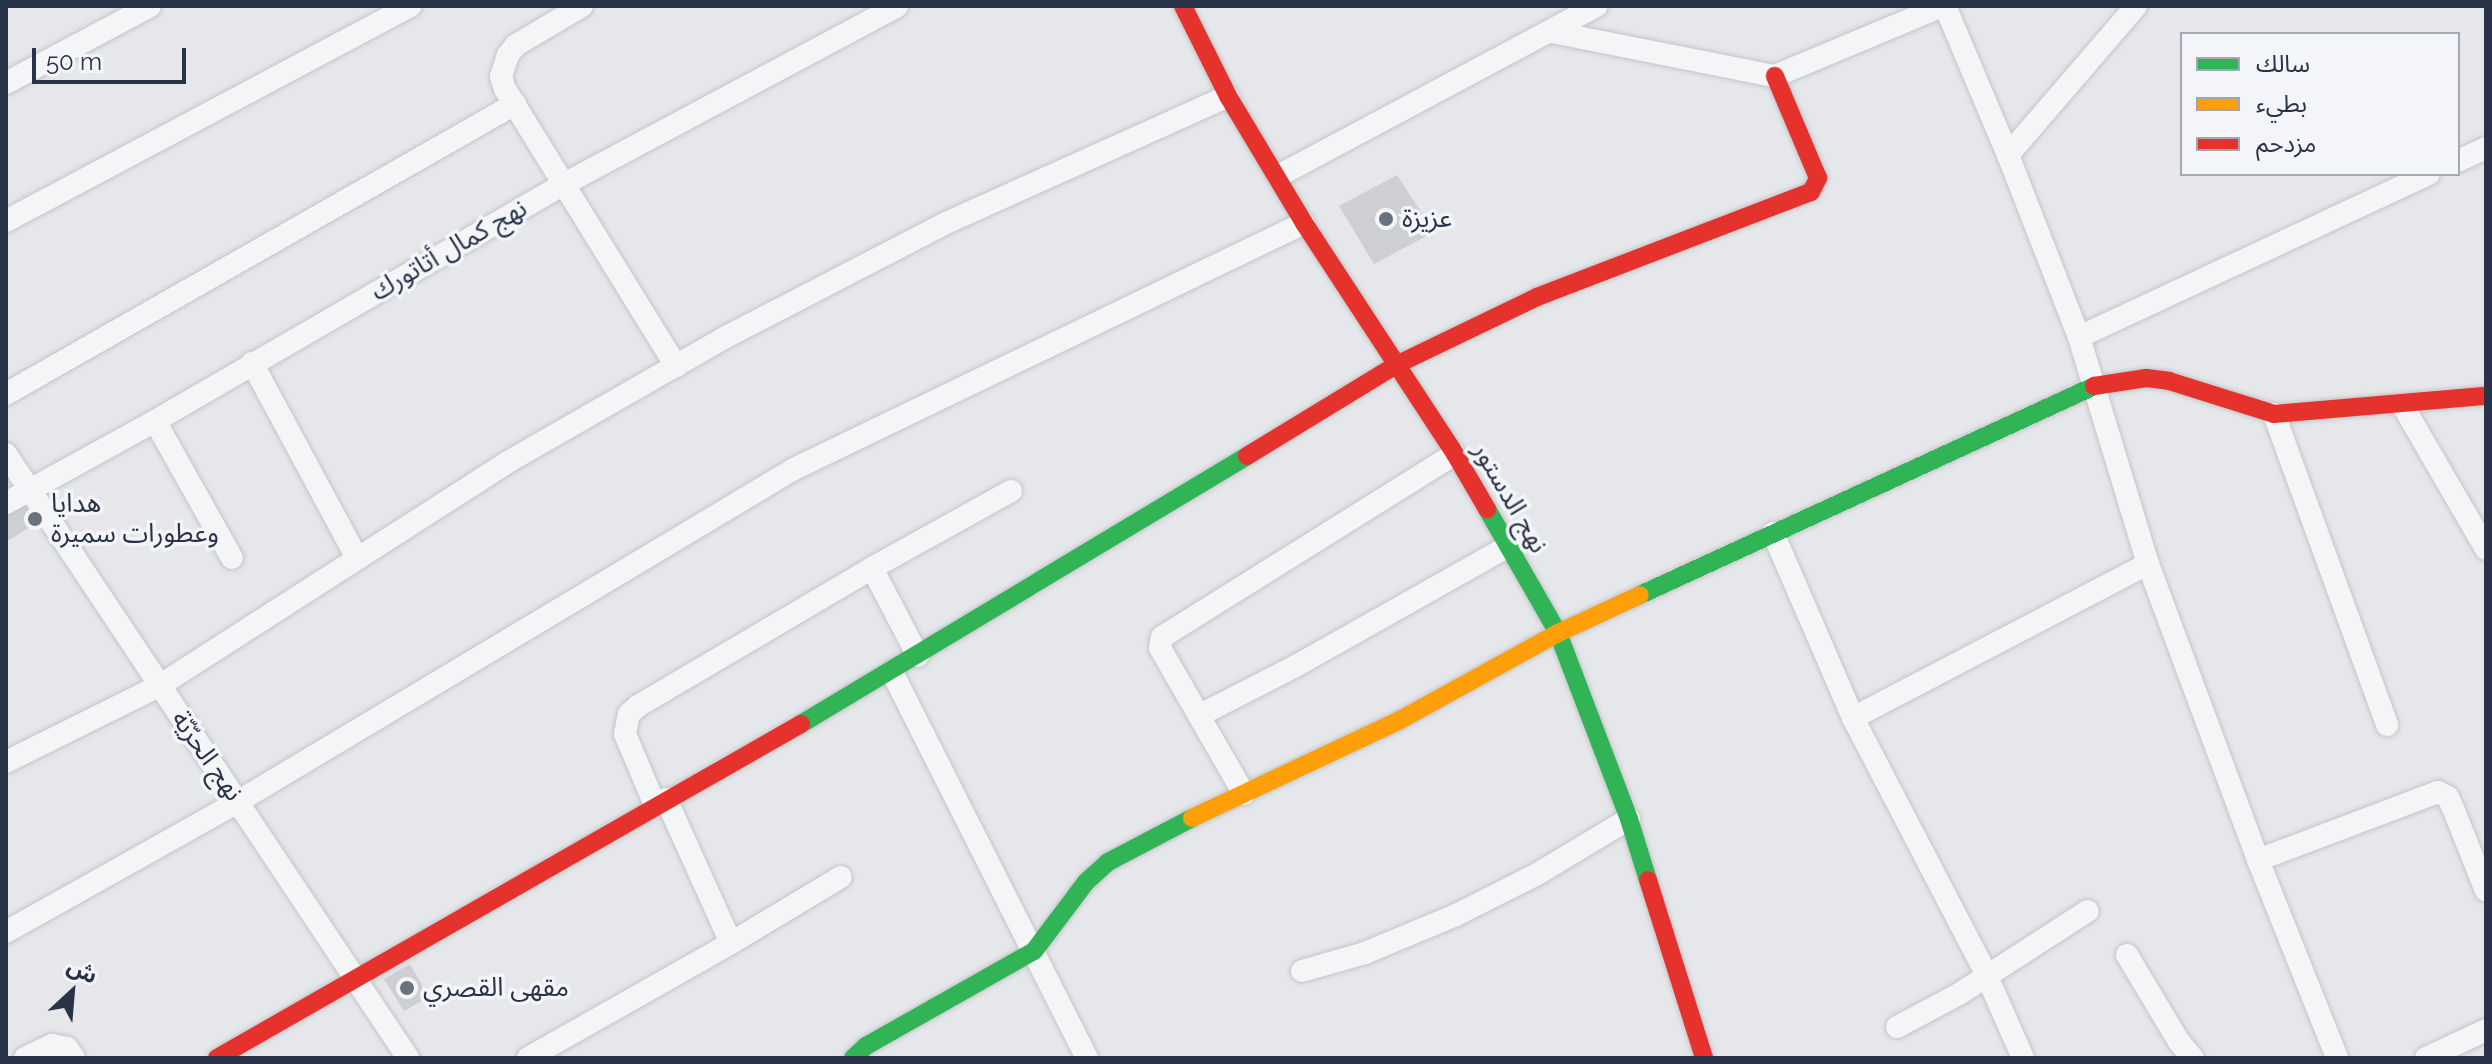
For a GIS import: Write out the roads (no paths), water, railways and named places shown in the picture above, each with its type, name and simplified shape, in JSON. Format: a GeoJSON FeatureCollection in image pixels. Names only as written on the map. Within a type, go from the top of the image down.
{"type":"FeatureCollection","features":[{"type":"Feature","properties":{"kind":"street"},"geometry":{"type":"LineString","coordinates":[[6,83],[150,6]]}},
{"type":"Feature","properties":{"kind":"street"},"geometry":{"type":"LineString","coordinates":[[6,221],[410,6]]}},
{"type":"Feature","properties":{"kind":"street"},"geometry":{"type":"LineString","coordinates":[[582,6],[528,36],[508,55],[501,77],[676,366]]}},
{"type":"Feature","properties":{"kind":"street","name":"نهج كمال أتاتورك"},"geometry":{"type":"LineString","coordinates":[[6,503],[155,421],[566,183],[897,6]]}},
{"type":"Feature","properties":{"kind":"street"},"geometry":{"type":"LineString","coordinates":[[1278,176],[1596,6]]}},
{"type":"Feature","properties":{"kind":"street"},"geometry":{"type":"LineString","coordinates":[[1552,32],[1775,76],[1944,6],[2008,155],[2079,337],[2148,564],[2258,860],[2337,1058]]}},
{"type":"Feature","properties":{"kind":"street"},"geometry":{"type":"LineString","coordinates":[[2008,155],[2136,6]]}},
{"type":"Feature","properties":{"kind":"street","name":"نهج الدستور"},"geometry":{"type":"LineString","coordinates":[[1191,9],[1228,96],[1304,223],[1455,454],[1558,633],[1629,819],[1704,1058]]}},
{"type":"Feature","properties":{"kind":"street"},"geometry":{"type":"LineString","coordinates":[[217,1058],[892,672],[1396,365],[1551,291],[1811,192],[1818,178],[1775,76]]}},
{"type":"Feature","properties":{"kind":"street"},"geometry":{"type":"LineString","coordinates":[[6,762],[159,686],[506,463],[676,366],[897,248],[1228,96]]}},
{"type":"Feature","properties":{"kind":"street"},"geometry":{"type":"LineString","coordinates":[[6,394],[515,104]]}},
{"type":"Feature","properties":{"kind":"street"},"geometry":{"type":"LineString","coordinates":[[2460,160],[2486,148]]}},
{"type":"Feature","properties":{"kind":"street"},"geometry":{"type":"LineString","coordinates":[[2079,337],[2425,176]]}},
{"type":"Feature","properties":{"kind":"street"},"geometry":{"type":"LineString","coordinates":[[6,932],[239,801],[794,469],[1304,223]]}},
{"type":"Feature","properties":{"kind":"street"},"geometry":{"type":"LineString","coordinates":[[252,363],[357,558]]}},
{"type":"Feature","properties":{"kind":"street"},"geometry":{"type":"LineString","coordinates":[[853,1058],[866,1046],[1034,951],[1065,906],[1108,862],[1400,720],[1558,633],[2094,386],[2146,378],[2274,414],[2403,406],[2486,396]]}},
{"type":"Feature","properties":{"kind":"street"},"geometry":{"type":"LineString","coordinates":[[2403,406],[2486,549]]}},
{"type":"Feature","properties":{"kind":"street"},"geometry":{"type":"LineString","coordinates":[[2274,414],[2387,725]]}},
{"type":"Feature","properties":{"kind":"street"},"geometry":{"type":"LineString","coordinates":[[155,421],[232,558]]}},
{"type":"Feature","properties":{"kind":"street","name":"نهج الحرّيّة"},"geometry":{"type":"LineString","coordinates":[[6,454],[358,978],[408,1058]]}},
{"type":"Feature","properties":{"kind":"street"},"geometry":{"type":"LineString","coordinates":[[1244,794],[1160,648],[1162,637],[1455,454]]}},
{"type":"Feature","properties":{"kind":"street"},"geometry":{"type":"LineString","coordinates":[[731,943],[625,734],[629,714],[872,568],[1011,491]]}},
{"type":"Feature","properties":{"kind":"street"},"geometry":{"type":"LineString","coordinates":[[1773,533],[1853,718],[1986,974],[2023,1058]]}},
{"type":"Feature","properties":{"kind":"street"},"geometry":{"type":"LineString","coordinates":[[1200,715],[1294,667],[1509,546]]}},
{"type":"Feature","properties":{"kind":"street"},"geometry":{"type":"LineString","coordinates":[[1853,718],[2148,564]]}},
{"type":"Feature","properties":{"kind":"street"},"geometry":{"type":"LineString","coordinates":[[872,568],[918,656]]}},
{"type":"Feature","properties":{"kind":"street"},"geometry":{"type":"LineString","coordinates":[[892,672],[1087,1058]]}},
{"type":"Feature","properties":{"kind":"street"},"geometry":{"type":"LineString","coordinates":[[2258,860],[2438,792],[2448,797],[2486,891]]}},
{"type":"Feature","properties":{"kind":"street"},"geometry":{"type":"LineString","coordinates":[[1302,971],[1365,953],[1456,915],[1539,873],[1629,819]]}},
{"type":"Feature","properties":{"kind":"street"},"geometry":{"type":"LineString","coordinates":[[528,1058],[841,877]]}},
{"type":"Feature","properties":{"kind":"street"},"geometry":{"type":"LineString","coordinates":[[1897,1027],[1959,994],[2088,911]]}},
{"type":"Feature","properties":{"kind":"street"},"geometry":{"type":"LineString","coordinates":[[2127,955],[2179,1042],[2193,1058]]}},
{"type":"Feature","properties":{"kind":"street"},"geometry":{"type":"LineString","coordinates":[[2426,1058],[2486,1030]]}},
{"type":"Feature","properties":{"kind":"street"},"geometry":{"type":"LineString","coordinates":[[25,1058],[52,1045],[67,1048],[74,1058]]}},
{"type":"Feature","properties":{"kind":"place","name":"عزيزة"},"geometry":{"type":"Point","coordinates":[1386,219]}},
{"type":"Feature","properties":{"kind":"place","name":"هدايا وعطورات سميرة"},"geometry":{"type":"Point","coordinates":[35,519]}},
{"type":"Feature","properties":{"kind":"place","name":"مقهى القصري"},"geometry":{"type":"Point","coordinates":[407,988]}}]}
